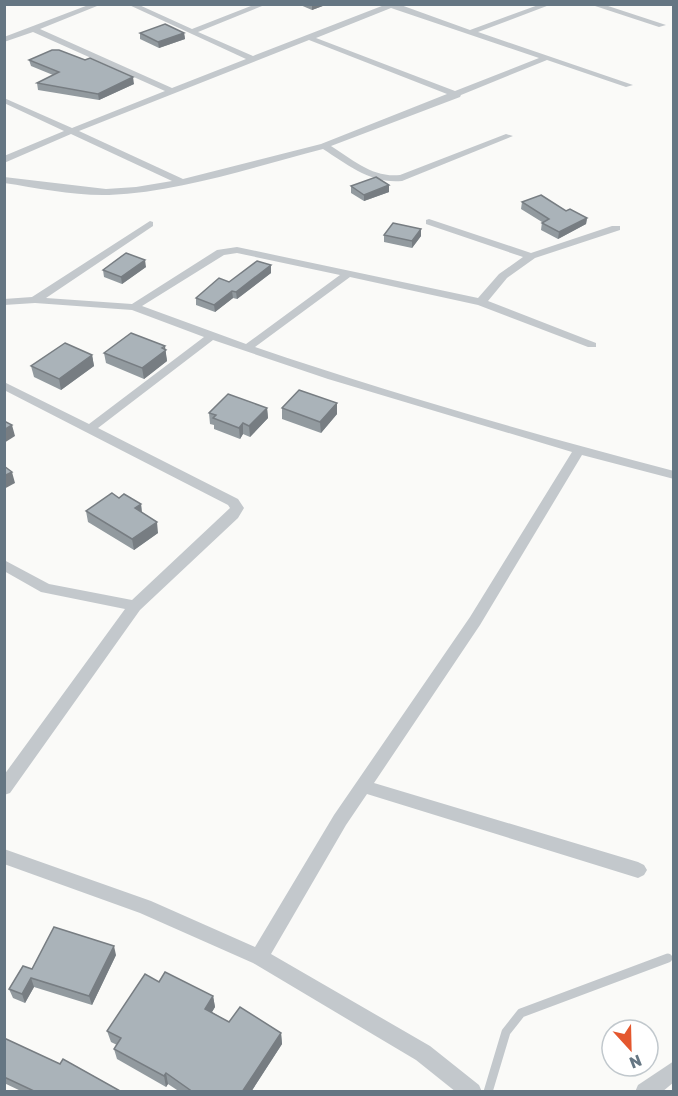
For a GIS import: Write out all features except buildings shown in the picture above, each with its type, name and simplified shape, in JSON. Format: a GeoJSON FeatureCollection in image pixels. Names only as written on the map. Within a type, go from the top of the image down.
{"type":"FeatureCollection","features":[{"type":"Feature","properties":{"kind":"street"},"geometry":{"type":"LineString","coordinates":[[4,40],[99,4]]}},
{"type":"Feature","properties":{"kind":"street"},"geometry":{"type":"LineString","coordinates":[[130,4],[255,60]]}},
{"type":"Feature","properties":{"kind":"street"},"geometry":{"type":"LineString","coordinates":[[190,32],[264,4]]}},
{"type":"Feature","properties":{"kind":"street"},"geometry":{"type":"LineString","coordinates":[[471,32],[549,4]]}},
{"type":"Feature","properties":{"kind":"street"},"geometry":{"type":"LineString","coordinates":[[592,4],[662,25]]}},
{"type":"Feature","properties":{"kind":"street"},"geometry":{"type":"LineString","coordinates":[[4,160],[71,130],[312,39],[393,5],[630,85]]}},
{"type":"Feature","properties":{"kind":"street"},"geometry":{"type":"LineString","coordinates":[[34,29],[173,91]]}},
{"type":"Feature","properties":{"kind":"street"},"geometry":{"type":"LineString","coordinates":[[312,39],[458,95]]}},
{"type":"Feature","properties":{"kind":"street"},"geometry":{"type":"LineString","coordinates":[[4,180],[106,192],[136,190],[182,182],[324,146],[458,95],[548,57]]}},
{"type":"Feature","properties":{"kind":"street"},"geometry":{"type":"LineString","coordinates":[[4,100],[182,182]]}},
{"type":"Feature","properties":{"kind":"street"},"geometry":{"type":"LineString","coordinates":[[324,146],[379,178],[391,180],[402,178],[508,136]]}},
{"type":"Feature","properties":{"kind":"street"},"geometry":{"type":"LineString","coordinates":[[429,222],[531,256]]}},
{"type":"Feature","properties":{"kind":"street"},"geometry":{"type":"LineString","coordinates":[[35,300],[150,224]]}},
{"type":"Feature","properties":{"kind":"street"},"geometry":{"type":"LineString","coordinates":[[481,302],[503,276],[531,256],[616,228]]}},
{"type":"Feature","properties":{"kind":"street"},"geometry":{"type":"LineString","coordinates":[[134,307],[221,252],[228,250],[481,302],[592,345]]}},
{"type":"Feature","properties":{"kind":"street"},"geometry":{"type":"LineString","coordinates":[[247,348],[348,274]]}},
{"type":"Feature","properties":{"kind":"street"},"geometry":{"type":"LineString","coordinates":[[4,302],[35,300],[134,307],[333,377],[579,450],[674,474]]}},
{"type":"Feature","properties":{"kind":"street"},"geometry":{"type":"LineString","coordinates":[[91,428],[212,336]]}},
{"type":"Feature","properties":{"kind":"street"},"geometry":{"type":"LineString","coordinates":[[4,385],[233,502],[237,508],[233,515],[135,606],[4,788]]}},
{"type":"Feature","properties":{"kind":"street"},"geometry":{"type":"LineString","coordinates":[[259,957],[363,786],[475,621],[579,450]]}},
{"type":"Feature","properties":{"kind":"street"},"geometry":{"type":"LineString","coordinates":[[4,566],[46,588],[135,606]]}},
{"type":"Feature","properties":{"kind":"street"},"geometry":{"type":"LineString","coordinates":[[363,786],[638,870]]}},
{"type":"Feature","properties":{"kind":"street"},"geometry":{"type":"LineString","coordinates":[[4,856],[145,907],[259,957],[423,1053],[472,1092]]}},
{"type":"Feature","properties":{"kind":"street"},"geometry":{"type":"LineString","coordinates":[[645,1092],[674,1070]]}},
{"type":"Feature","properties":{"kind":"lane"},"geometry":{"type":"LineString","coordinates":[[488,1092],[506,1032],[520,1013],[668,958]]}}]}
